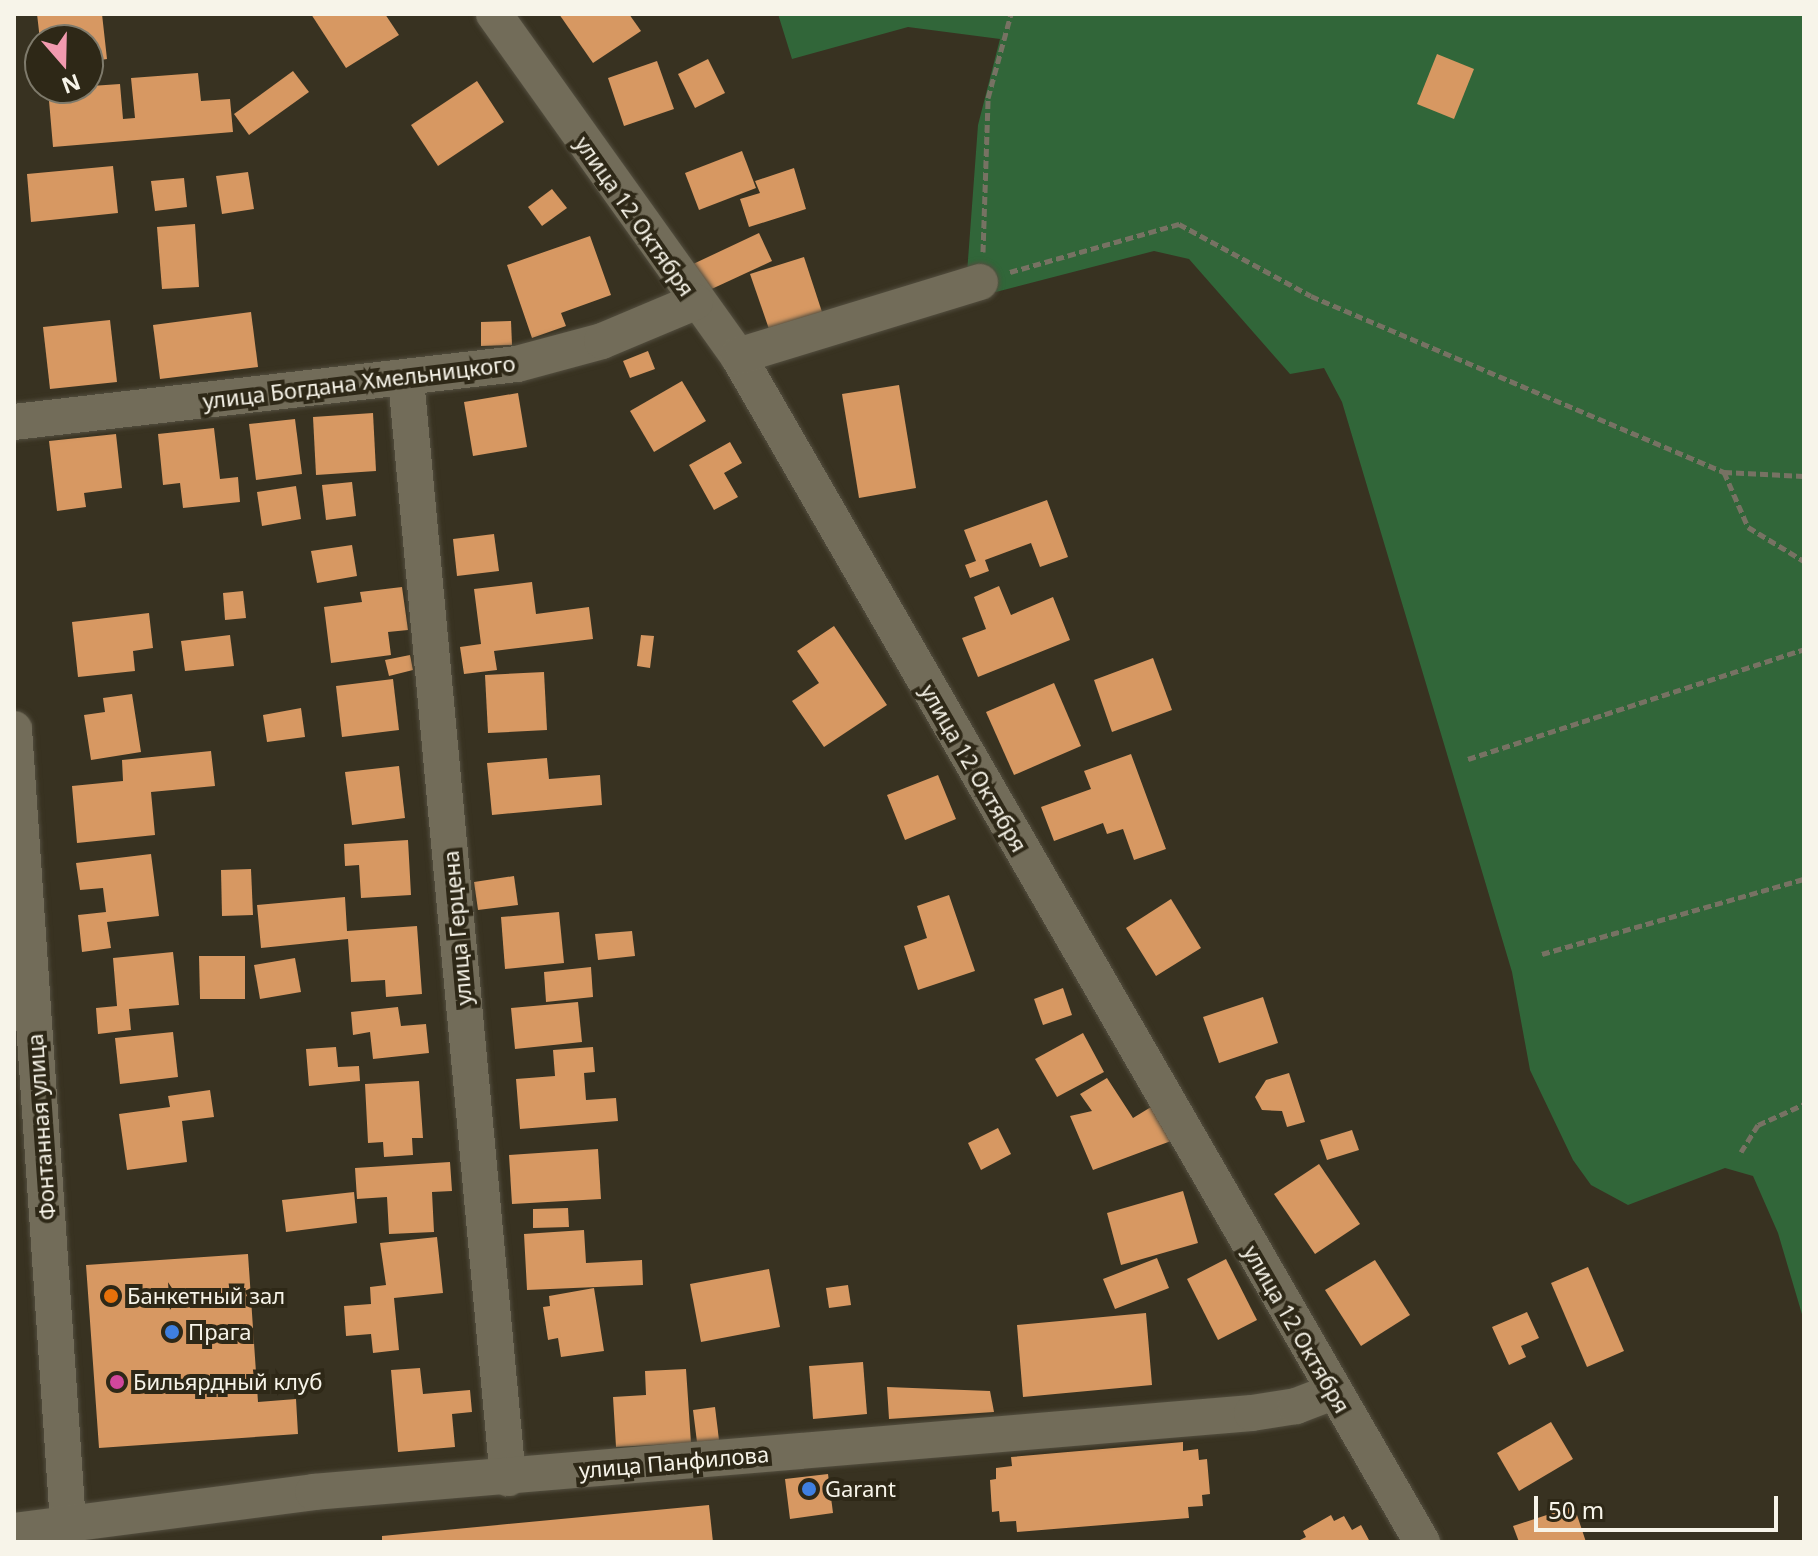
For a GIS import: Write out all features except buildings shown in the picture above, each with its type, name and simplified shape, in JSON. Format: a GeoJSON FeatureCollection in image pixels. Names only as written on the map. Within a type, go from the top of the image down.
{"type":"FeatureCollection","features":[{"type":"Feature","properties":{"kind":"street","name":"улица 12 Октября"},"geometry":{"type":"LineString","coordinates":[[494,14],[695,302],[738,356],[1332,1392],[1422,1542]]}},
{"type":"Feature","properties":{"kind":"street"},"geometry":{"type":"LineString","coordinates":[[738,356],[980,282]]}},
{"type":"Feature","properties":{"kind":"street","name":"улица Богдана Хмельницкого"},"geometry":{"type":"LineString","coordinates":[[14,422],[517,364],[602,341],[695,302]]}},
{"type":"Feature","properties":{"kind":"street","name":"улица Герцена"},"geometry":{"type":"LineString","coordinates":[[406,379],[508,1478]]}},
{"type":"Feature","properties":{"kind":"street","name":"Фонтанная улица"},"geometry":{"type":"LineString","coordinates":[[14,729],[68,1524]]}},
{"type":"Feature","properties":{"kind":"street","name":"улица Панфилова"},"geometry":{"type":"LineString","coordinates":[[14,1531],[313,1492],[1252,1413],[1296,1406],[1332,1392]]}},
{"type":"Feature","properties":{"kind":"path"},"geometry":{"type":"LineString","coordinates":[[1011,14],[988,98],[980,282],[1179,224],[1311,296],[1724,472],[1804,476]]}},
{"type":"Feature","properties":{"kind":"path"},"geometry":{"type":"LineString","coordinates":[[1724,472],[1748,527],[1804,561]]}},
{"type":"Feature","properties":{"kind":"path"},"geometry":{"type":"LineString","coordinates":[[1468,759],[1804,649]]}},
{"type":"Feature","properties":{"kind":"path"},"geometry":{"type":"LineString","coordinates":[[1542,954],[1804,879]]}},
{"type":"Feature","properties":{"kind":"path"},"geometry":{"type":"LineString","coordinates":[[1741,1152],[1758,1125],[1804,1104]]}},
{"type":"Feature","properties":{"kind":"green space"},"geometry":{"type":"Polygon","coordinates":[[[778,14],[1804,14],[1804,1321],[1778,1233],[1753,1176],[1725,1168],[1628,1205],[1591,1185],[1573,1160],[1530,1070],[1512,972],[1342,402],[1324,368],[1290,374],[1189,259],[1154,251],[965,300],[978,125],[1000,39],[908,27],[792,59],[778,14]]]}},
{"type":"Feature","properties":{"kind":"place","name":"Банкетный зал"},"geometry":{"type":"Point","coordinates":[111,1296]}},
{"type":"Feature","properties":{"kind":"place","name":"Прага"},"geometry":{"type":"Point","coordinates":[172,1332]}},
{"type":"Feature","properties":{"kind":"place","name":"Бильярдный клуб"},"geometry":{"type":"Point","coordinates":[117,1382]}},
{"type":"Feature","properties":{"kind":"place","name":"Garant"},"geometry":{"type":"Point","coordinates":[809,1489]}}]}
